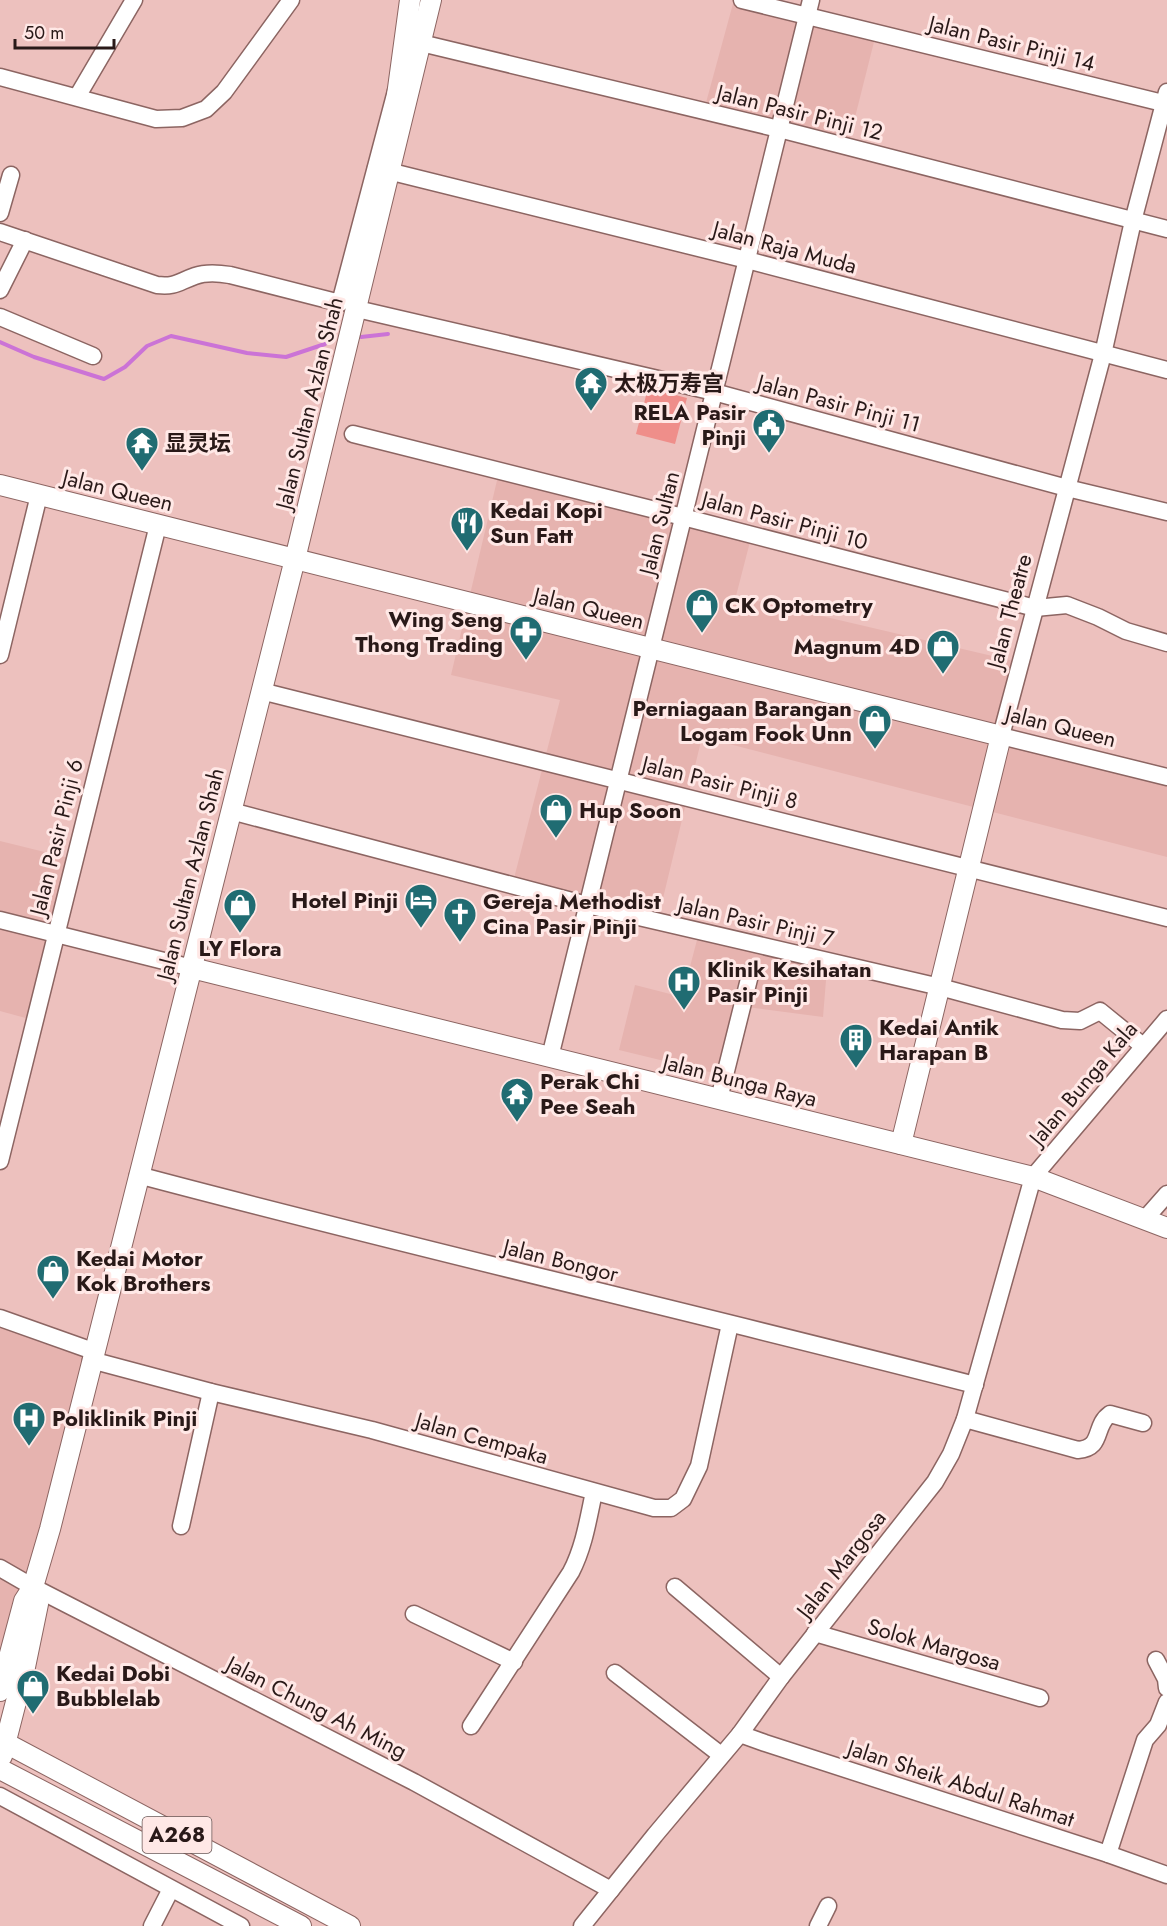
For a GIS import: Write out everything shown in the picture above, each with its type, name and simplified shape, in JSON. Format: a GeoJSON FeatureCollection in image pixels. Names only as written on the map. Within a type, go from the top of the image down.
{"type":"FeatureCollection","features":[{"type":"Feature","properties":{"kind":"main road","name":"Jalan Sultan Azlan Shah"},"geometry":{"type":"LineString","coordinates":[[0,1691],[24,1601],[33,1587],[50,1529],[357,309],[383,170],[410,0]]}},
{"type":"Feature","properties":{"kind":"main road"},"geometry":{"type":"LineString","coordinates":[[421,43],[422,0]]}},
{"type":"Feature","properties":{"kind":"main road","name":"Jalan Sultan Azlan Shah"},"geometry":{"type":"LineString","coordinates":[[383,170],[421,43],[431,0]]}},
{"type":"Feature","properties":{"kind":"main road","name":"Jalan Queen"},"geometry":{"type":"LineString","coordinates":[[0,485],[1001,736]]}},
{"type":"Feature","properties":{"kind":"main road","name":"Jalan Theatre"},"geometry":{"type":"LineString","coordinates":[[902,1144],[1001,736]]}},
{"type":"Feature","properties":{"kind":"main road","name":"Jalan Bunga Raya"},"geometry":{"type":"LineString","coordinates":[[192,968],[1033,1177],[1167,1228]]}},
{"type":"Feature","properties":{"kind":"main road","name":"Jalan Sultan Azlan Shah"},"geometry":{"type":"LineString","coordinates":[[0,1762],[2,1742],[25,1667],[38,1604],[33,1587]]}},
{"type":"Feature","properties":{"kind":"main road","name":"A268"},"geometry":{"type":"LineString","coordinates":[[2,1742],[350,1926]]}},
{"type":"Feature","properties":{"kind":"main road","name":"A268"},"geometry":{"type":"LineString","coordinates":[[0,1769],[301,1926]]}},
{"type":"Feature","properties":{"kind":"street"},"geometry":{"type":"LineString","coordinates":[[77,97],[134,0]]}},
{"type":"Feature","properties":{"kind":"street"},"geometry":{"type":"LineString","coordinates":[[0,77],[156,119],[182,118],[206,109],[224,92],[291,0]]}},
{"type":"Feature","properties":{"kind":"street","name":"Jalan Pasir Pinji 14"},"geometry":{"type":"LineString","coordinates":[[742,0],[1166,99]]}},
{"type":"Feature","properties":{"kind":"street","name":"Jalan Sultan"},"geometry":{"type":"LineString","coordinates":[[550,1057],[811,0]]}},
{"type":"Feature","properties":{"kind":"street","name":"Jalan Pasir Pinji 12"},"geometry":{"type":"LineString","coordinates":[[421,43],[779,129],[1167,229]]}},
{"type":"Feature","properties":{"kind":"street","name":"Jalan Theatre"},"geometry":{"type":"LineString","coordinates":[[1001,736],[1103,354],[1133,221],[1166,99]]}},
{"type":"Feature","properties":{"kind":"street"},"geometry":{"type":"LineString","coordinates":[[0,232],[157,285],[171,286],[197,275],[230,274],[340,303],[383,170]]}},
{"type":"Feature","properties":{"kind":"street","name":"Jalan Raja Muda"},"geometry":{"type":"LineString","coordinates":[[383,170],[747,260],[1167,370]]}},
{"type":"Feature","properties":{"kind":"street"},"geometry":{"type":"LineString","coordinates":[[0,213],[10,175]]}},
{"type":"Feature","properties":{"kind":"street"},"geometry":{"type":"LineString","coordinates":[[0,290],[25,240]]}},
{"type":"Feature","properties":{"kind":"street","name":"Jalan Pasir Pinji 11"},"geometry":{"type":"LineString","coordinates":[[357,309],[714,392],[1167,513]]}},
{"type":"Feature","properties":{"kind":"street"},"geometry":{"type":"LineString","coordinates":[[0,317],[93,356]]}},
{"type":"Feature","properties":{"kind":"street","name":"Jalan Pasir Pinji 10"},"geometry":{"type":"LineString","coordinates":[[353,434],[1035,608],[1067,605],[1126,631],[1167,643]]}},
{"type":"Feature","properties":{"kind":"street"},"geometry":{"type":"LineString","coordinates":[[0,655],[39,495]]}},
{"type":"Feature","properties":{"kind":"street","name":"Jalan Pasir Pinji 6"},"geometry":{"type":"LineString","coordinates":[[0,1161],[158,525]]}},
{"type":"Feature","properties":{"kind":"street","name":"Jalan Pasir Pinji 8"},"geometry":{"type":"LineString","coordinates":[[261,691],[1167,918]]}},
{"type":"Feature","properties":{"kind":"street","name":"Jalan Queen"},"geometry":{"type":"LineString","coordinates":[[1001,736],[1167,777]]}},
{"type":"Feature","properties":{"kind":"street","name":"Jalan Pasir Pinji 7"},"geometry":{"type":"LineString","coordinates":[[231,811],[587,905],[940,987],[1062,1020],[1080,1021],[1100,1011],[1143,1046]]}},
{"type":"Feature","properties":{"kind":"street"},"geometry":{"type":"LineString","coordinates":[[0,920],[192,968]]}},
{"type":"Feature","properties":{"kind":"street"},"geometry":{"type":"LineString","coordinates":[[719,1099],[751,971]]}},
{"type":"Feature","properties":{"kind":"street","name":"Jalan Bunga Kala"},"geometry":{"type":"LineString","coordinates":[[1033,1177],[1167,1019]]}},
{"type":"Feature","properties":{"kind":"street","name":"Jalan Bongor"},"geometry":{"type":"LineString","coordinates":[[138,1175],[491,1266],[975,1385]]}},
{"type":"Feature","properties":{"kind":"street","name":"Jalan Margosa"},"geometry":{"type":"LineString","coordinates":[[582,1926],[740,1734],[781,1677],[934,1482],[951,1454],[965,1419],[1033,1177]]}},
{"type":"Feature","properties":{"kind":"street"},"geometry":{"type":"LineString","coordinates":[[1145,1220],[1167,1194]]}},
{"type":"Feature","properties":{"kind":"street","name":"Jalan Cempaka"},"geometry":{"type":"LineString","coordinates":[[0,1318],[92,1355],[211,1392],[372,1430],[654,1508],[671,1508],[683,1499],[699,1466],[730,1324]]}},
{"type":"Feature","properties":{"kind":"street"},"geometry":{"type":"LineString","coordinates":[[181,1526],[211,1392]]}},
{"type":"Feature","properties":{"kind":"street"},"geometry":{"type":"LineString","coordinates":[[965,1419],[1078,1450],[1088,1449],[1094,1444],[1104,1418],[1110,1414],[1143,1423]]}},
{"type":"Feature","properties":{"kind":"street"},"geometry":{"type":"LineString","coordinates":[[471,1726],[579,1558],[594,1492]]}},
{"type":"Feature","properties":{"kind":"street","name":"Jalan Chung Ah Ming"},"geometry":{"type":"LineString","coordinates":[[0,1568],[414,1782],[612,1890]]}},
{"type":"Feature","properties":{"kind":"street"},"geometry":{"type":"LineString","coordinates":[[675,1587],[781,1677]]}},
{"type":"Feature","properties":{"kind":"street"},"geometry":{"type":"LineString","coordinates":[[414,1614],[514,1662]]}},
{"type":"Feature","properties":{"kind":"street","name":"Solok Margosa"},"geometry":{"type":"LineString","coordinates":[[815,1633],[1040,1698]]}},
{"type":"Feature","properties":{"kind":"street"},"geometry":{"type":"LineString","coordinates":[[1156,1659],[1166,1680],[1167,1688]]}},
{"type":"Feature","properties":{"kind":"street"},"geometry":{"type":"LineString","coordinates":[[615,1673],[721,1755]]}},
{"type":"Feature","properties":{"kind":"street"},"geometry":{"type":"LineString","coordinates":[[1108,1854],[1145,1740],[1158,1725],[1167,1702]]}},
{"type":"Feature","properties":{"kind":"street","name":"Jalan Sheik Abdul Rahmat"},"geometry":{"type":"LineString","coordinates":[[740,1734],[1167,1875]]}},
{"type":"Feature","properties":{"kind":"street"},"geometry":{"type":"LineString","coordinates":[[0,1796],[241,1926]]}},
{"type":"Feature","properties":{"kind":"street"},"geometry":{"type":"LineString","coordinates":[[152,1926],[171,1889]]}},
{"type":"Feature","properties":{"kind":"street"},"geometry":{"type":"LineString","coordinates":[[818,1926],[828,1906]]}},
{"type":"Feature","properties":{"kind":"shaded area"},"geometry":{"type":"Polygon","coordinates":[[[734,0],[745,0],[876,34],[847,149],[704,110],[734,0]]]}},
{"type":"Feature","properties":{"kind":"shaded area"},"geometry":{"type":"Polygon","coordinates":[[[648,388],[687,398],[675,444],[636,434],[648,388]]]}},
{"type":"Feature","properties":{"kind":"shaded area"},"geometry":{"type":"Polygon","coordinates":[[[499,472],[752,534],[736,596],[1022,663],[1000,737],[1167,778],[1167,857],[702,737],[657,923],[512,886],[560,700],[451,675],[499,472]]]}},
{"type":"Feature","properties":{"kind":"shaded area"},"geometry":{"type":"Polygon","coordinates":[[[0,841],[73,859],[33,1020],[0,1011],[0,841]]]}},
{"type":"Feature","properties":{"kind":"shaded area","name":"Klinik Kesihatan Pasir Pinji"},"geometry":{"type":"Polygon","coordinates":[[[697,940],[827,968],[823,1017],[740,1006],[722,1075],[619,1050],[635,985],[682,997],[697,940]]]}},
{"type":"Feature","properties":{"kind":"shaded area"},"geometry":{"type":"Polygon","coordinates":[[[0,1322],[92,1354],[0,1696],[0,1322]]]}},
{"type":"Feature","properties":{"kind":"waterway"},"geometry":{"type":"LineString","coordinates":[[361,337],[388,334]]}},
{"type":"Feature","properties":{"kind":"waterway"},"geometry":{"type":"LineString","coordinates":[[0,342],[34,357],[104,379],[125,367],[147,346],[171,336],[247,353],[286,357],[325,344]]}},
{"type":"Feature","properties":{"kind":"place","name":"太极万寿宫"},"geometry":{"type":"Point","coordinates":[591,412]}},
{"type":"Feature","properties":{"kind":"place","name":"RELA Pasir Pinji"},"geometry":{"type":"Point","coordinates":[769,454]}},
{"type":"Feature","properties":{"kind":"place","name":"显灵坛"},"geometry":{"type":"Point","coordinates":[142,472]}},
{"type":"Feature","properties":{"kind":"place","name":"Kedai Kopi Sun Fatt"},"geometry":{"type":"Point","coordinates":[467,552]}},
{"type":"Feature","properties":{"kind":"place","name":"CK Optometry"},"geometry":{"type":"Point","coordinates":[702,634]}},
{"type":"Feature","properties":{"kind":"place","name":"Wing Seng Thong Trading"},"geometry":{"type":"Point","coordinates":[526,661]}},
{"type":"Feature","properties":{"kind":"place","name":"Magnum 4D"},"geometry":{"type":"Point","coordinates":[943,675]}},
{"type":"Feature","properties":{"kind":"place","name":"Perniagaan Barangan Logam Fook Unn"},"geometry":{"type":"Point","coordinates":[875,750]}},
{"type":"Feature","properties":{"kind":"place","name":"Hup Soon"},"geometry":{"type":"Point","coordinates":[556,839]}},
{"type":"Feature","properties":{"kind":"place","name":"Hotel Pinji"},"geometry":{"type":"Point","coordinates":[421,929]}},
{"type":"Feature","properties":{"kind":"place","name":"LY Flora"},"geometry":{"type":"Point","coordinates":[240,934]}},
{"type":"Feature","properties":{"kind":"place","name":"Gereja Methodist Cina Pasir Pinji"},"geometry":{"type":"Point","coordinates":[460,943]}},
{"type":"Feature","properties":{"kind":"place","name":"Klinik Kesihatan Pasir Pinji"},"geometry":{"type":"Point","coordinates":[684,1011]}},
{"type":"Feature","properties":{"kind":"place","name":"Kedai Antik Harapan B"},"geometry":{"type":"Point","coordinates":[856,1069]}},
{"type":"Feature","properties":{"kind":"place","name":"Perak Chi Pee Seah"},"geometry":{"type":"Point","coordinates":[517,1123]}},
{"type":"Feature","properties":{"kind":"place","name":"Kedai Motor Kok Brothers"},"geometry":{"type":"Point","coordinates":[53,1300]}},
{"type":"Feature","properties":{"kind":"place","name":"Poliklinik Pinji"},"geometry":{"type":"Point","coordinates":[29,1447]}},
{"type":"Feature","properties":{"kind":"place","name":"Kedai Dobi Bubblelab"},"geometry":{"type":"Point","coordinates":[33,1715]}}]}
